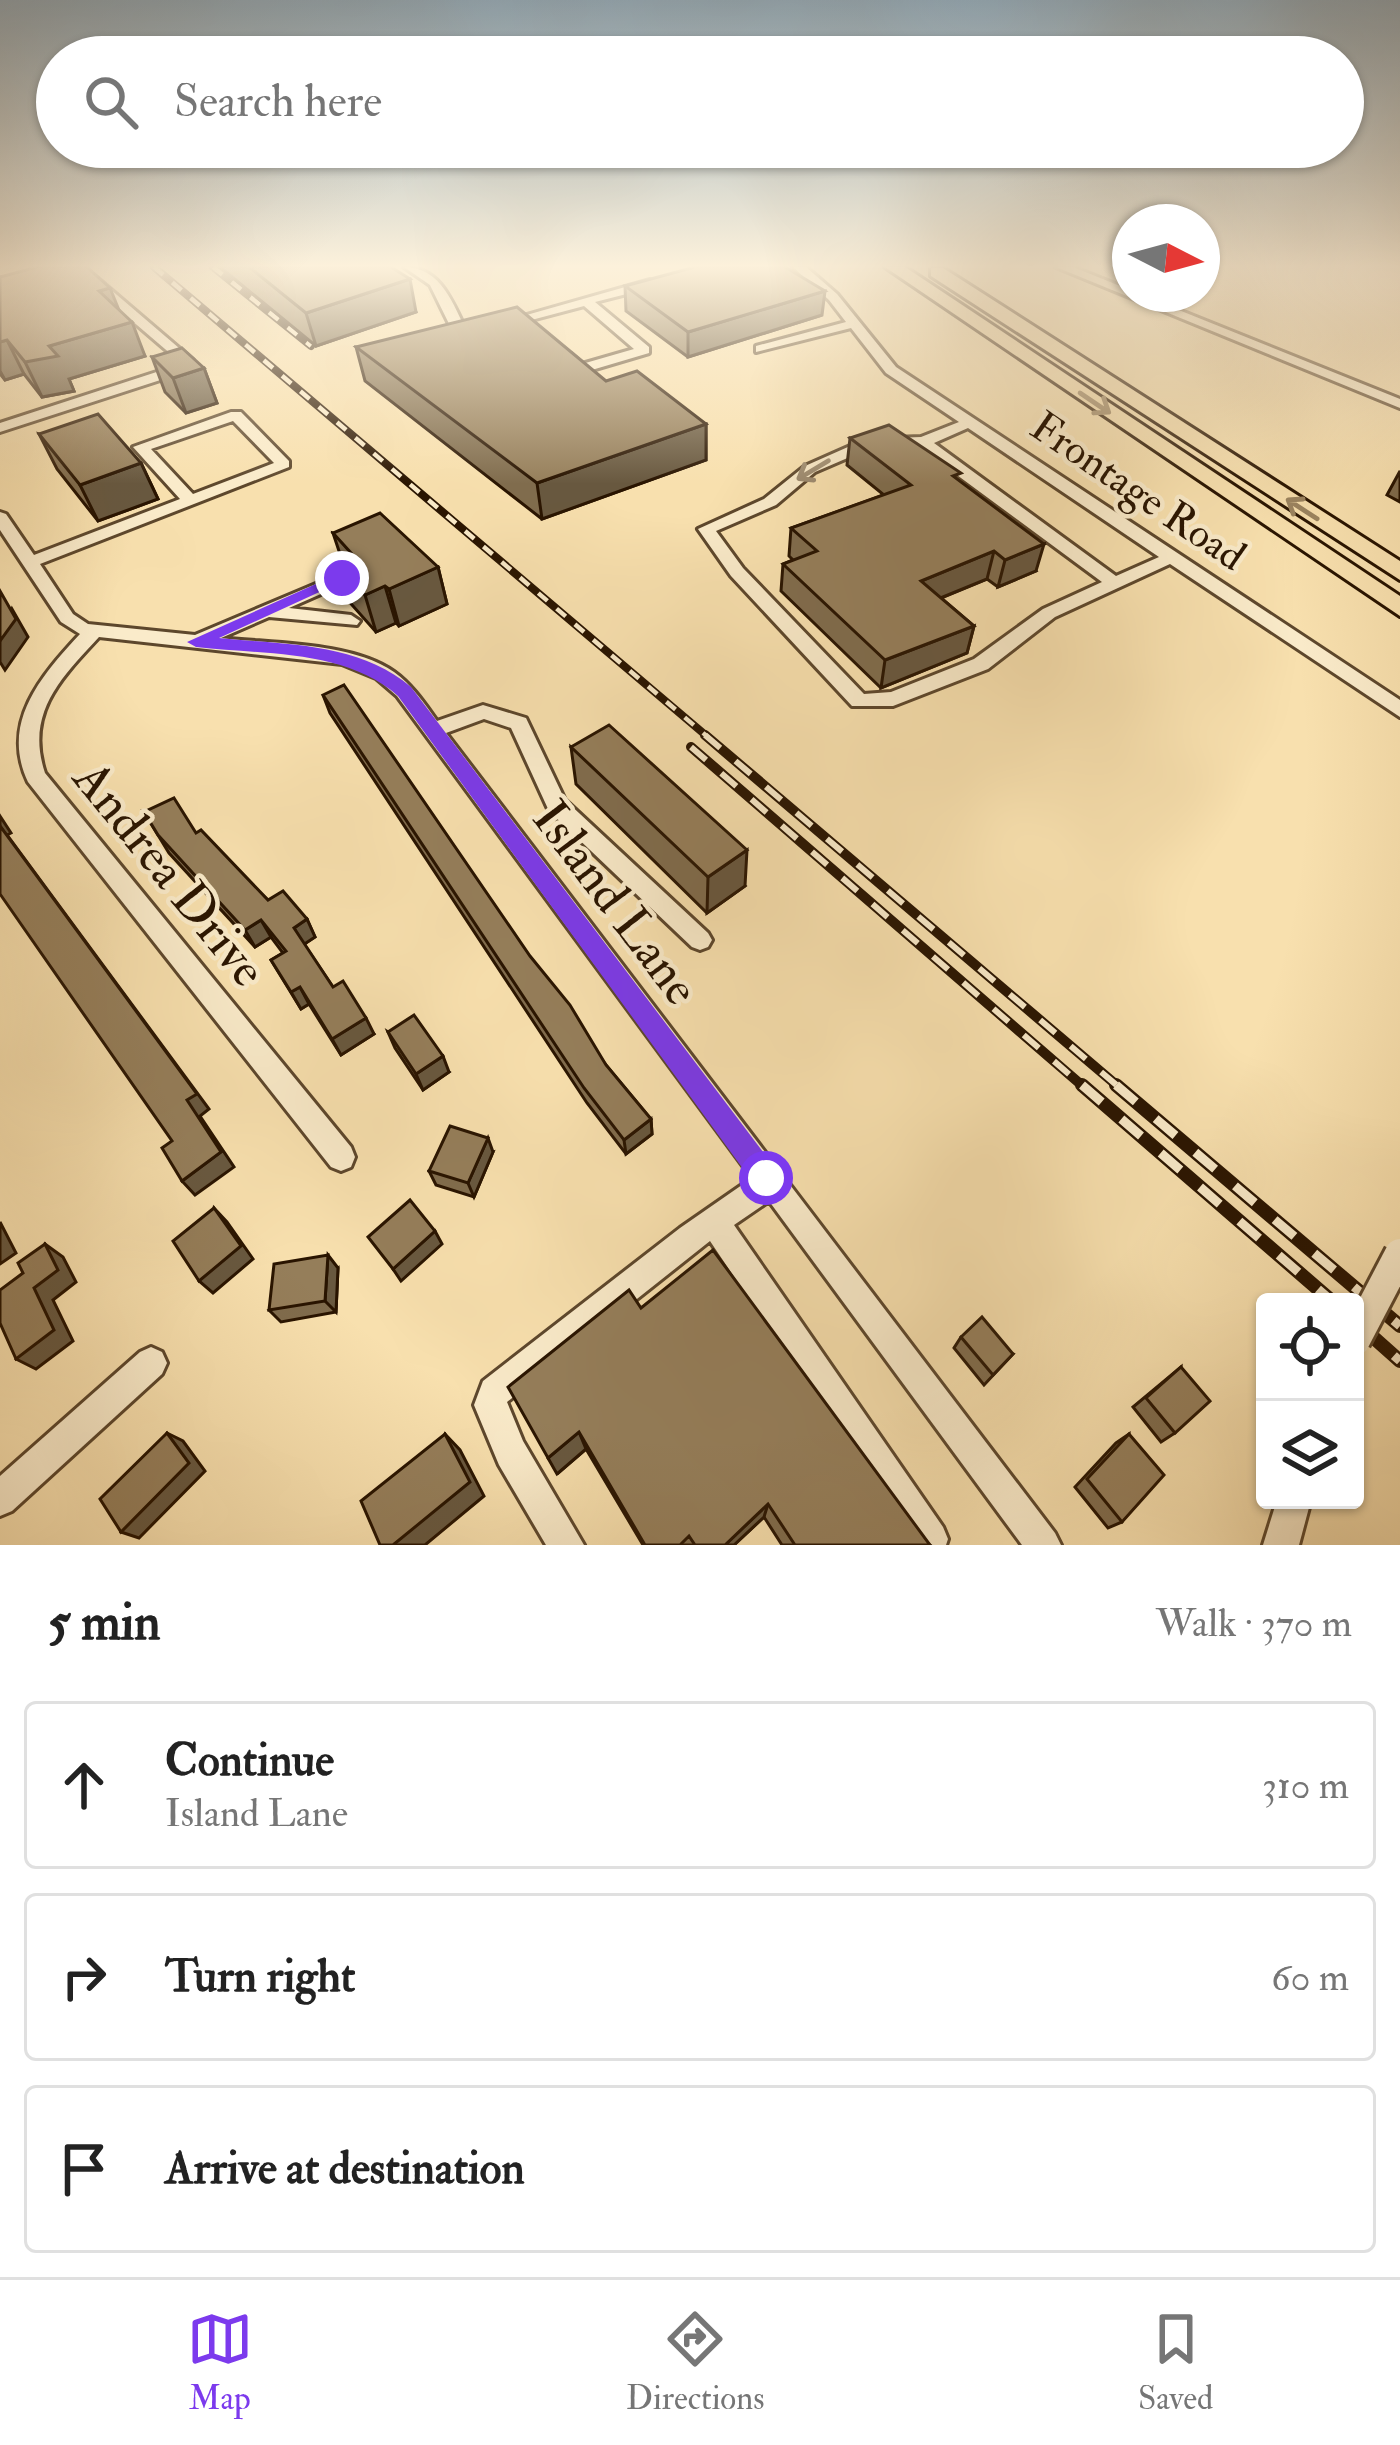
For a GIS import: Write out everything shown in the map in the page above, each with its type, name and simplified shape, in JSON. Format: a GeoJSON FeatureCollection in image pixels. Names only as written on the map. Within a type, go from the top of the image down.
{"type":"FeatureCollection","features":[{"type":"Feature","properties":{"kind":"highway"},"geometry":{"type":"LineString","coordinates":[[1000,339],[1400,608]]}},
{"type":"Feature","properties":{"kind":"highway"},"geometry":{"type":"LineString","coordinates":[[1040,339],[1400,572]]}},
{"type":"Feature","properties":{"kind":"street"},"geometry":{"type":"LineString","coordinates":[[0,428],[180,369],[186,360],[162,339]]}},
{"type":"Feature","properties":{"kind":"street"},"geometry":{"type":"LineString","coordinates":[[454,341],[460,339]]}},
{"type":"Feature","properties":{"kind":"street"},"geometry":{"type":"LineString","coordinates":[[549,343],[580,369],[644,350],[631,339]]}},
{"type":"Feature","properties":{"kind":"street"},"geometry":{"type":"LineString","coordinates":[[761,350],[798,339]]}},
{"type":"Feature","properties":{"kind":"street","name":"Frontage Road"},"geometry":{"type":"LineString","coordinates":[[866,339],[891,370],[1400,710]]}},
{"type":"Feature","properties":{"kind":"street"},"geometry":{"type":"LineString","coordinates":[[1240,339],[1400,404]]}},
{"type":"Feature","properties":{"kind":"street"},"geometry":{"type":"LineString","coordinates":[[454,341],[477,343]]}},
{"type":"Feature","properties":{"kind":"street"},"geometry":{"type":"LineString","coordinates":[[30,562],[284,464],[236,415],[141,447],[190,500]]}},
{"type":"Feature","properties":{"kind":"street"},"geometry":{"type":"LineString","coordinates":[[971,422],[923,442],[871,442],[810,469],[770,502],[706,530],[736,572],[859,701],[893,699],[981,664],[1049,613],[1172,556]]}},
{"type":"Feature","properties":{"kind":"street"},"geometry":{"type":"LineString","coordinates":[[923,442],[1114,583]]}},
{"type":"Feature","properties":{"kind":"street"},"geometry":{"type":"LineString","coordinates":[[0,517],[67,618],[93,632]]}},
{"type":"Feature","properties":{"kind":"street"},"geometry":{"type":"LineString","coordinates":[[196,642],[342,578]]}},
{"type":"Feature","properties":{"kind":"street"},"geometry":{"type":"LineString","coordinates":[[267,611],[351,621]]}},
{"type":"Feature","properties":{"kind":"street","name":"Island Lane"},"geometry":{"type":"LineString","coordinates":[[93,632],[358,662],[383,673],[404,691],[1043,1545]]}},
{"type":"Feature","properties":{"kind":"street","name":"Andrea Drive"},"geometry":{"type":"LineString","coordinates":[[93,632],[32,710],[25,746],[35,776],[341,1157]]}},
{"type":"Feature","properties":{"kind":"street"},"geometry":{"type":"LineString","coordinates":[[432,730],[483,712],[519,723],[557,805],[700,940]]}},
{"type":"Feature","properties":{"kind":"street"},"geometry":{"type":"LineString","coordinates":[[566,1545],[511,1453],[490,1405],[494,1392],[770,1183]]}},
{"type":"Feature","properties":{"kind":"street"},"geometry":{"type":"LineString","coordinates":[[714,1221],[931,1539]]}},
{"type":"Feature","properties":{"kind":"street"},"geometry":{"type":"LineString","coordinates":[[1364,1323],[1400,1254]]}},
{"type":"Feature","properties":{"kind":"street"},"geometry":{"type":"LineString","coordinates":[[0,1498],[151,1363]]}},
{"type":"Feature","properties":{"kind":"street"},"geometry":{"type":"LineString","coordinates":[[1281,1545],[1291,1509]]}},
{"type":"Feature","properties":{"kind":"building"},"geometry":{"type":"Polygon","coordinates":[[[0,339],[73,339],[49,346],[58,356],[25,362],[7,340],[0,339]]]}},
{"type":"Feature","properties":{"kind":"building"},"geometry":{"type":"Polygon","coordinates":[[[388,339],[556,339],[606,381],[637,371],[706,424],[537,483],[356,347],[388,339]]]}},
{"type":"Feature","properties":{"kind":"building"},"geometry":{"type":"Polygon","coordinates":[[[182,348],[204,368],[173,378],[152,357],[182,348]]]}},
{"type":"Feature","properties":{"kind":"building"},"geometry":{"type":"Polygon","coordinates":[[[98,414],[141,463],[80,485],[39,434],[98,414]]]}},
{"type":"Feature","properties":{"kind":"building"},"geometry":{"type":"Polygon","coordinates":[[[889,425],[961,473],[953,476],[1044,544],[1005,560],[994,551],[921,581],[974,626],[885,660],[783,564],[817,551],[791,528],[911,485],[850,438],[889,425]]]}},
{"type":"Feature","properties":{"kind":"building"},"geometry":{"type":"Polygon","coordinates":[[[380,513],[438,567],[365,595],[333,560],[351,553],[333,533],[380,513]]]}},
{"type":"Feature","properties":{"kind":"building"},"geometry":{"type":"Polygon","coordinates":[[[0,591],[16,619],[0,641],[0,591]]]}},
{"type":"Feature","properties":{"kind":"building"},"geometry":{"type":"Polygon","coordinates":[[[344,685],[530,956],[570,1005],[606,1065],[651,1119],[624,1140],[584,1088],[323,695],[344,685]]]}},
{"type":"Feature","properties":{"kind":"building"},"geometry":{"type":"Polygon","coordinates":[[[609,725],[747,850],[708,877],[571,747],[609,725]]]}},
{"type":"Feature","properties":{"kind":"building"},"geometry":{"type":"Polygon","coordinates":[[[174,798],[196,833],[201,830],[268,900],[283,891],[307,919],[294,928],[333,987],[343,981],[366,1018],[332,1039],[300,987],[291,992],[271,960],[286,951],[261,920],[245,930],[158,835],[144,812],[174,798]]]}},
{"type":"Feature","properties":{"kind":"building"},"geometry":{"type":"Polygon","coordinates":[[[0,826],[197,1094],[187,1100],[221,1152],[182,1181],[162,1148],[172,1141],[0,894],[0,826]]]}},
{"type":"Feature","properties":{"kind":"building"},"geometry":{"type":"Polygon","coordinates":[[[414,1015],[443,1056],[416,1074],[388,1032],[414,1015]]]}},
{"type":"Feature","properties":{"kind":"building"},"geometry":{"type":"Polygon","coordinates":[[[450,1126],[488,1138],[468,1183],[429,1171],[450,1126]]]}},
{"type":"Feature","properties":{"kind":"building"},"geometry":{"type":"Polygon","coordinates":[[[410,1200],[435,1231],[393,1269],[368,1237],[410,1200]]]}},
{"type":"Feature","properties":{"kind":"building"},"geometry":{"type":"Polygon","coordinates":[[[214,1208],[241,1246],[199,1281],[173,1241],[214,1208]]]}},
{"type":"Feature","properties":{"kind":"building"},"geometry":{"type":"Polygon","coordinates":[[[45,1244],[58,1270],[34,1288],[54,1330],[16,1359],[0,1323],[0,1290],[23,1273],[18,1263],[45,1244]]]}},
{"type":"Feature","properties":{"kind":"building"},"geometry":{"type":"Polygon","coordinates":[[[713,1250],[930,1545],[795,1545],[768,1504],[725,1545],[695,1545],[689,1536],[680,1545],[645,1545],[579,1432],[548,1458],[508,1387],[629,1290],[641,1308],[713,1250]]]}},
{"type":"Feature","properties":{"kind":"building"},"geometry":{"type":"Polygon","coordinates":[[[328,1255],[325,1301],[269,1310],[274,1264],[328,1255]]]}},
{"type":"Feature","properties":{"kind":"building"},"geometry":{"type":"Polygon","coordinates":[[[982,1317],[1013,1354],[993,1375],[961,1337],[982,1317]]]}},
{"type":"Feature","properties":{"kind":"building"},"geometry":{"type":"Polygon","coordinates":[[[1181,1367],[1210,1401],[1175,1433],[1146,1398],[1181,1367]]]}},
{"type":"Feature","properties":{"kind":"building"},"geometry":{"type":"Polygon","coordinates":[[[167,1433],[189,1463],[121,1532],[100,1499],[167,1433]]]}},
{"type":"Feature","properties":{"kind":"building"},"geometry":{"type":"Polygon","coordinates":[[[445,1434],[470,1482],[393,1545],[380,1545],[361,1501],[445,1434]]]}},
{"type":"Feature","properties":{"kind":"building"},"geometry":{"type":"Polygon","coordinates":[[[1129,1434],[1164,1475],[1122,1522],[1087,1479],[1129,1434]]]}},
{"type":"Feature","properties":{"kind":"railway"},"geometry":{"type":"LineString","coordinates":[[239,339],[709,738]]}},
{"type":"Feature","properties":{"kind":"railway"},"geometry":{"type":"LineString","coordinates":[[302,339],[311,346]]}},
{"type":"Feature","properties":{"kind":"railway"},"geometry":{"type":"LineString","coordinates":[[705,735],[1120,1088]]}},
{"type":"Feature","properties":{"kind":"railway"},"geometry":{"type":"LineString","coordinates":[[691,747],[1085,1088]]}},
{"type":"Feature","properties":{"kind":"railway"},"geometry":{"type":"LineString","coordinates":[[1082,1085],[1323,1293]]}},
{"type":"Feature","properties":{"kind":"railway"},"geometry":{"type":"LineString","coordinates":[[1116,1085],[1400,1326]]}},
{"type":"Feature","properties":{"kind":"railway"},"geometry":{"type":"LineString","coordinates":[[1364,1329],[1400,1361]]}},
{"type":"Feature","properties":{"kind":"route"},"geometry":{"type":"LineString","coordinates":[[342,578],[196,642],[345,658],[383,673],[404,691],[766,1178]]}}]}
